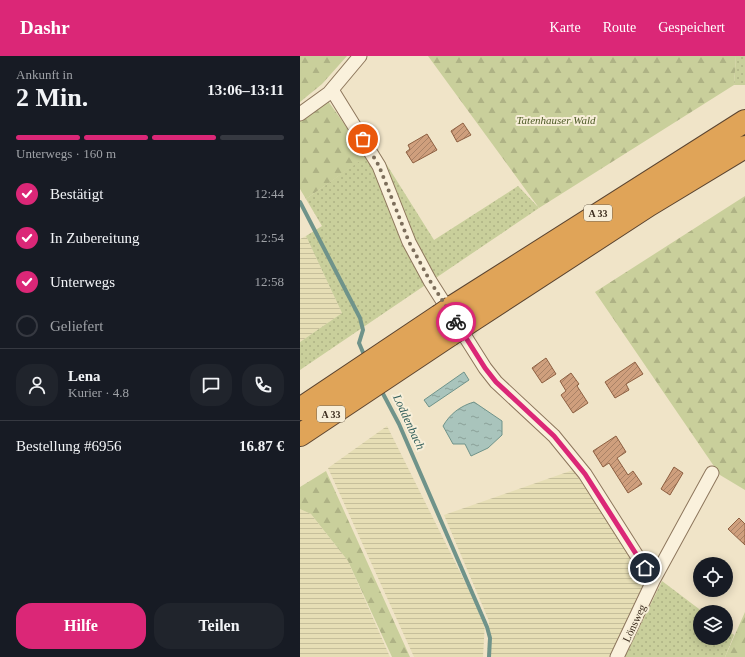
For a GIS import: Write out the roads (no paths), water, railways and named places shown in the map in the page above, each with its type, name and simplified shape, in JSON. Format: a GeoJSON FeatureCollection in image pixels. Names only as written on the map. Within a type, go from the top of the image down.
{"type":"FeatureCollection","features":[{"type":"Feature","properties":{"kind":"highway","name":"A 33"},"geometry":{"type":"LineString","coordinates":[[300,435],[357,383],[381,354],[745,121]]}},
{"type":"Feature","properties":{"kind":"highway","name":"A 33"},"geometry":{"type":"LineString","coordinates":[[300,409],[357,383],[391,374],[649,205],[745,147]]}},
{"type":"Feature","properties":{"kind":"street"},"geometry":{"type":"LineString","coordinates":[[300,114],[332,90],[360,56]]}},
{"type":"Feature","properties":{"kind":"street"},"geometry":{"type":"LineString","coordinates":[[332,90],[379,166],[409,242],[430,281],[485,368],[496,382],[554,436],[585,474],[653,582]]}},
{"type":"Feature","properties":{"kind":"street","name":"Lönsweg"},"geometry":{"type":"LineString","coordinates":[[617,657],[653,582],[712,472]]}},
{"type":"Feature","properties":{"kind":"water"},"geometry":{"type":"Polygon","coordinates":[[[464,372],[469,380],[429,407],[424,400],[464,372]]]}},
{"type":"Feature","properties":{"kind":"water"},"geometry":{"type":"Polygon","coordinates":[[[474,402],[502,421],[502,435],[488,448],[471,456],[465,444],[453,444],[443,426],[456,411],[474,402]]]}},
{"type":"Feature","properties":{"kind":"waterway","name":"Loddenbach"},"geometry":{"type":"LineString","coordinates":[[300,202],[360,318],[363,330],[359,343],[365,357]]}},
{"type":"Feature","properties":{"kind":"waterway","name":"Loddenbach"},"geometry":{"type":"LineString","coordinates":[[380,388],[399,424],[487,627],[490,638],[489,657]]}},
{"type":"Feature","properties":{"kind":"park label","name":"Tatenhauser Wald"},"geometry":{"type":"Point","coordinates":[556,120]}}]}
